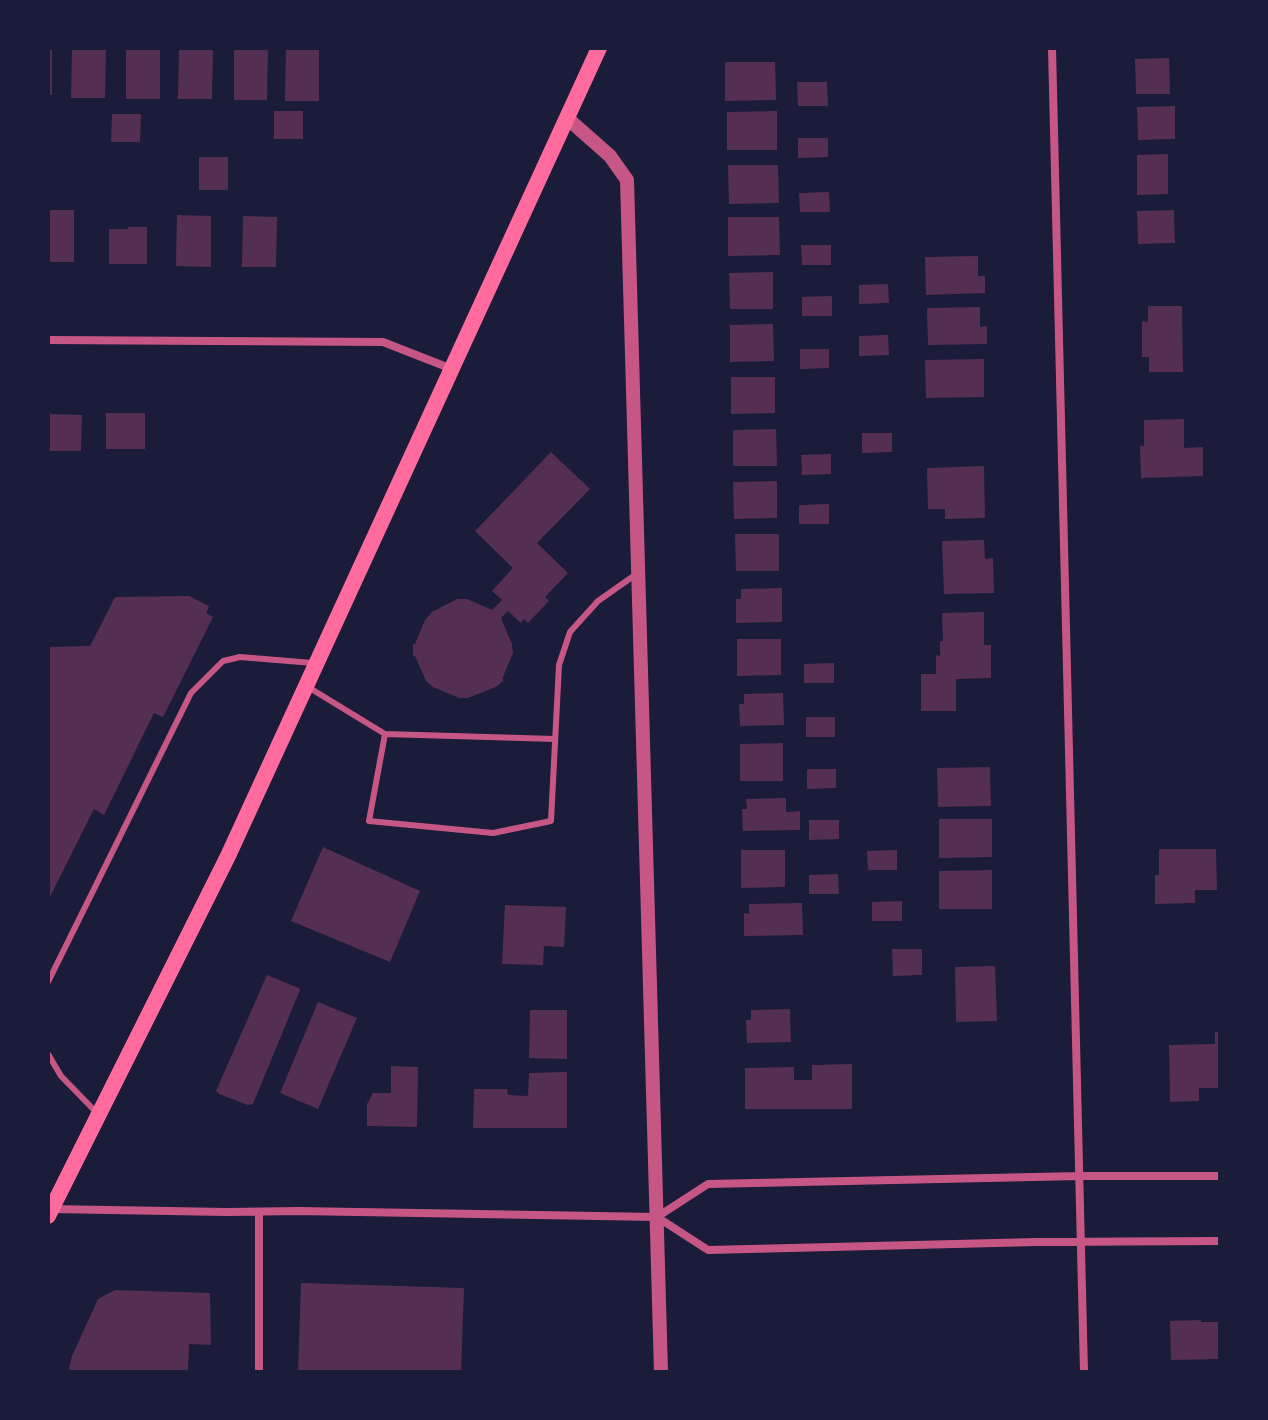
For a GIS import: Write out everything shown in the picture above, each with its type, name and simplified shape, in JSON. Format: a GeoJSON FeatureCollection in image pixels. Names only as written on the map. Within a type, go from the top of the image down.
{"type":"FeatureCollection","features":[{"type":"Feature","properties":{"kind":"main road"},"geometry":{"type":"LineString","coordinates":[[49,1212],[228,856],[599,48]]}},
{"type":"Feature","properties":{"kind":"street"},"geometry":{"type":"LineString","coordinates":[[1052,48],[1084,1372]]}},
{"type":"Feature","properties":{"kind":"street"},"geometry":{"type":"LineString","coordinates":[[567,118],[610,156],[627,180],[661,1372]]}},
{"type":"Feature","properties":{"kind":"street"},"geometry":{"type":"LineString","coordinates":[[48,340],[383,342],[453,370]]}},
{"type":"Feature","properties":{"kind":"street"},"geometry":{"type":"LineString","coordinates":[[657,1217],[708,1184],[1220,1176]]}},
{"type":"Feature","properties":{"kind":"street"},"geometry":{"type":"LineString","coordinates":[[49,1212],[329,1211],[657,1217],[708,1250],[1220,1241]]}},
{"type":"Feature","properties":{"kind":"street"},"geometry":{"type":"LineString","coordinates":[[259,1212],[259,1372]]}},
{"type":"Feature","properties":{"kind":"lane"},"geometry":{"type":"LineString","coordinates":[[385,734],[369,821],[493,833],[551,821],[559,665],[570,632],[598,601],[638,573]]}},
{"type":"Feature","properties":{"kind":"lane"},"geometry":{"type":"LineString","coordinates":[[48,982],[191,693],[223,661],[240,657],[316,663]]}},
{"type":"Feature","properties":{"kind":"lane"},"geometry":{"type":"LineString","coordinates":[[307,686],[385,734],[555,739]]}},
{"type":"Feature","properties":{"kind":"lane"},"geometry":{"type":"LineString","coordinates":[[48,1054],[61,1076],[98,1115]]}},
{"type":"Feature","properties":{"kind":"building"},"geometry":{"type":"Polygon","coordinates":[[[48,48],[52,48],[52,95],[48,95],[48,48]]]}},
{"type":"Feature","properties":{"kind":"building"},"geometry":{"type":"Polygon","coordinates":[[[72,48],[106,48],[105,98],[71,98],[72,48]]]}},
{"type":"Feature","properties":{"kind":"building"},"geometry":{"type":"Polygon","coordinates":[[[126,48],[160,48],[160,99],[126,99],[126,48]]]}},
{"type":"Feature","properties":{"kind":"building"},"geometry":{"type":"Polygon","coordinates":[[[179,48],[213,48],[212,99],[178,99],[179,48]]]}},
{"type":"Feature","properties":{"kind":"building"},"geometry":{"type":"Polygon","coordinates":[[[234,48],[268,48],[267,100],[234,100],[234,48]]]}},
{"type":"Feature","properties":{"kind":"building"},"geometry":{"type":"Polygon","coordinates":[[[286,48],[319,48],[319,101],[285,101],[286,48]]]}},
{"type":"Feature","properties":{"kind":"building"},"geometry":{"type":"Polygon","coordinates":[[[1169,58],[1170,94],[1136,94],[1135,59],[1169,58]]]}},
{"type":"Feature","properties":{"kind":"building"},"geometry":{"type":"Polygon","coordinates":[[[725,62],[775,62],[776,100],[725,101],[725,62]]]}},
{"type":"Feature","properties":{"kind":"building"},"geometry":{"type":"Polygon","coordinates":[[[797,82],[827,82],[828,106],[798,106],[797,82]]]}},
{"type":"Feature","properties":{"kind":"building"},"geometry":{"type":"Polygon","coordinates":[[[1175,106],[1175,139],[1138,140],[1137,107],[1175,106]]]}},
{"type":"Feature","properties":{"kind":"building"},"geometry":{"type":"Polygon","coordinates":[[[274,111],[303,111],[303,139],[274,139],[274,111]]]}},
{"type":"Feature","properties":{"kind":"building"},"geometry":{"type":"Polygon","coordinates":[[[777,111],[777,150],[727,150],[727,112],[777,111]]]}},
{"type":"Feature","properties":{"kind":"building"},"geometry":{"type":"Polygon","coordinates":[[[112,114],[141,114],[140,142],[111,142],[112,114]]]}},
{"type":"Feature","properties":{"kind":"building"},"geometry":{"type":"Polygon","coordinates":[[[798,138],[828,138],[828,157],[798,158],[798,138]]]}},
{"type":"Feature","properties":{"kind":"building"},"geometry":{"type":"Polygon","coordinates":[[[1168,154],[1168,194],[1137,195],[1137,155],[1168,154]]]}},
{"type":"Feature","properties":{"kind":"building"},"geometry":{"type":"Polygon","coordinates":[[[199,157],[228,157],[228,190],[199,190],[199,157]]]}},
{"type":"Feature","properties":{"kind":"building"},"geometry":{"type":"Polygon","coordinates":[[[728,165],[778,165],[779,203],[729,204],[728,165]]]}},
{"type":"Feature","properties":{"kind":"building"},"geometry":{"type":"Polygon","coordinates":[[[829,192],[830,212],[800,212],[799,193],[829,192]]]}},
{"type":"Feature","properties":{"kind":"building"},"geometry":{"type":"Polygon","coordinates":[[[48,210],[74,210],[74,262],[48,262],[48,210]]]}},
{"type":"Feature","properties":{"kind":"building"},"geometry":{"type":"Polygon","coordinates":[[[1174,210],[1175,243],[1138,244],[1137,211],[1174,210]]]}},
{"type":"Feature","properties":{"kind":"building"},"geometry":{"type":"Polygon","coordinates":[[[177,215],[211,216],[211,267],[176,266],[177,215]]]}},
{"type":"Feature","properties":{"kind":"building"},"geometry":{"type":"Polygon","coordinates":[[[243,216],[277,217],[276,267],[242,267],[243,216]]]}},
{"type":"Feature","properties":{"kind":"building"},"geometry":{"type":"Polygon","coordinates":[[[728,217],[779,217],[780,255],[728,256],[728,217]]]}},
{"type":"Feature","properties":{"kind":"building"},"geometry":{"type":"Polygon","coordinates":[[[147,227],[147,264],[109,264],[109,229],[147,227]]]}},
{"type":"Feature","properties":{"kind":"building"},"geometry":{"type":"Polygon","coordinates":[[[801,245],[831,245],[831,265],[802,265],[801,245]]]}},
{"type":"Feature","properties":{"kind":"building"},"geometry":{"type":"Polygon","coordinates":[[[978,256],[978,276],[985,276],[985,293],[926,295],[925,257],[978,256]]]}},
{"type":"Feature","properties":{"kind":"building"},"geometry":{"type":"Polygon","coordinates":[[[773,272],[773,309],[730,309],[729,273],[773,272]]]}},
{"type":"Feature","properties":{"kind":"building"},"geometry":{"type":"Polygon","coordinates":[[[888,284],[889,303],[859,304],[859,285],[888,284]]]}},
{"type":"Feature","properties":{"kind":"building"},"geometry":{"type":"Polygon","coordinates":[[[832,296],[832,316],[802,316],[802,297],[832,296]]]}},
{"type":"Feature","properties":{"kind":"building"},"geometry":{"type":"Polygon","coordinates":[[[1148,306],[1182,306],[1183,372],[1149,372],[1149,357],[1142,357],[1142,321],[1148,322],[1148,306]]]}},
{"type":"Feature","properties":{"kind":"building"},"geometry":{"type":"Polygon","coordinates":[[[980,307],[980,327],[987,326],[987,344],[928,345],[927,308],[980,307]]]}},
{"type":"Feature","properties":{"kind":"building"},"geometry":{"type":"Polygon","coordinates":[[[773,324],[774,361],[730,362],[730,325],[773,324]]]}},
{"type":"Feature","properties":{"kind":"building"},"geometry":{"type":"Polygon","coordinates":[[[888,335],[889,355],[859,356],[859,336],[888,335]]]}},
{"type":"Feature","properties":{"kind":"building"},"geometry":{"type":"Polygon","coordinates":[[[800,349],[829,349],[829,368],[800,369],[800,349]]]}},
{"type":"Feature","properties":{"kind":"building"},"geometry":{"type":"Polygon","coordinates":[[[984,359],[984,397],[926,398],[925,360],[984,359]]]}},
{"type":"Feature","properties":{"kind":"building"},"geometry":{"type":"Polygon","coordinates":[[[731,377],[775,377],[775,413],[731,414],[731,377]]]}},
{"type":"Feature","properties":{"kind":"building"},"geometry":{"type":"Polygon","coordinates":[[[106,413],[145,413],[145,449],[106,449],[106,413]]]}},
{"type":"Feature","properties":{"kind":"building"},"geometry":{"type":"Polygon","coordinates":[[[48,414],[82,415],[81,451],[48,451],[48,414]]]}},
{"type":"Feature","properties":{"kind":"building"},"geometry":{"type":"Polygon","coordinates":[[[1184,419],[1184,448],[1203,447],[1203,476],[1141,478],[1140,446],[1144,446],[1144,420],[1184,419]]]}},
{"type":"Feature","properties":{"kind":"building"},"geometry":{"type":"Polygon","coordinates":[[[776,429],[777,466],[733,466],[733,430],[776,429]]]}},
{"type":"Feature","properties":{"kind":"building"},"geometry":{"type":"Polygon","coordinates":[[[862,433],[892,433],[892,452],[862,453],[862,433]]]}},
{"type":"Feature","properties":{"kind":"building"},"geometry":{"type":"Polygon","coordinates":[[[551,452],[590,489],[537,543],[568,573],[545,597],[549,601],[528,623],[524,619],[521,623],[508,611],[501,618],[513,653],[504,680],[496,687],[468,698],[459,698],[433,687],[426,681],[413,656],[413,644],[425,620],[432,612],[457,599],[467,599],[492,610],[502,600],[492,591],[513,568],[475,531],[551,452]]]}},
{"type":"Feature","properties":{"kind":"building"},"geometry":{"type":"Polygon","coordinates":[[[831,454],[831,474],[802,475],[801,455],[831,454]]]}},
{"type":"Feature","properties":{"kind":"building"},"geometry":{"type":"Polygon","coordinates":[[[984,466],[985,518],[945,519],[945,509],[928,509],[927,468],[984,466]]]}},
{"type":"Feature","properties":{"kind":"building"},"geometry":{"type":"Polygon","coordinates":[[[777,481],[777,518],[734,519],[733,482],[777,481]]]}},
{"type":"Feature","properties":{"kind":"building"},"geometry":{"type":"Polygon","coordinates":[[[829,504],[829,524],[799,524],[799,505],[829,504]]]}},
{"type":"Feature","properties":{"kind":"building"},"geometry":{"type":"Polygon","coordinates":[[[735,534],[779,534],[779,571],[736,571],[735,534]]]}},
{"type":"Feature","properties":{"kind":"building"},"geometry":{"type":"Polygon","coordinates":[[[984,540],[985,559],[993,558],[994,593],[944,594],[942,541],[984,540]]]}},
{"type":"Feature","properties":{"kind":"building"},"geometry":{"type":"Polygon","coordinates":[[[782,588],[782,622],[736,623],[736,599],[741,599],[741,589],[782,588]]]}},
{"type":"Feature","properties":{"kind":"building"},"geometry":{"type":"Polygon","coordinates":[[[189,596],[209,606],[206,613],[213,617],[163,717],[154,713],[104,815],[94,809],[48,901],[48,647],[90,646],[115,597],[189,596]]]}},
{"type":"Feature","properties":{"kind":"building"},"geometry":{"type":"Polygon","coordinates":[[[984,612],[984,645],[991,645],[991,678],[956,679],[956,711],[921,711],[921,674],[936,674],[936,655],[940,656],[940,641],[943,641],[942,613],[984,612]]]}},
{"type":"Feature","properties":{"kind":"building"},"geometry":{"type":"Polygon","coordinates":[[[737,639],[781,639],[781,675],[737,676],[737,639]]]}},
{"type":"Feature","properties":{"kind":"building"},"geometry":{"type":"Polygon","coordinates":[[[834,663],[834,683],[804,683],[804,664],[834,663]]]}},
{"type":"Feature","properties":{"kind":"building"},"geometry":{"type":"Polygon","coordinates":[[[783,693],[784,725],[740,726],[739,704],[744,704],[744,694],[783,693]]]}},
{"type":"Feature","properties":{"kind":"building"},"geometry":{"type":"Polygon","coordinates":[[[806,717],[835,717],[835,737],[806,737],[806,717]]]}},
{"type":"Feature","properties":{"kind":"building"},"geometry":{"type":"Polygon","coordinates":[[[783,743],[783,781],[740,781],[740,744],[783,743]]]}},
{"type":"Feature","properties":{"kind":"building"},"geometry":{"type":"Polygon","coordinates":[[[990,767],[991,806],[938,807],[937,768],[990,767]]]}},
{"type":"Feature","properties":{"kind":"building"},"geometry":{"type":"Polygon","coordinates":[[[807,769],[836,769],[836,788],[807,789],[807,769]]]}},
{"type":"Feature","properties":{"kind":"building"},"geometry":{"type":"Polygon","coordinates":[[[786,798],[786,812],[800,811],[800,830],[743,831],[742,809],[747,809],[746,799],[786,798]]]}},
{"type":"Feature","properties":{"kind":"building"},"geometry":{"type":"Polygon","coordinates":[[[939,819],[992,819],[992,857],[939,858],[939,819]]]}},
{"type":"Feature","properties":{"kind":"building"},"geometry":{"type":"Polygon","coordinates":[[[809,820],[839,820],[839,839],[809,840],[809,820]]]}},
{"type":"Feature","properties":{"kind":"building"},"geometry":{"type":"Polygon","coordinates":[[[323,847],[420,891],[390,962],[291,921],[323,847]]]}},
{"type":"Feature","properties":{"kind":"building"},"geometry":{"type":"Polygon","coordinates":[[[1159,849],[1216,849],[1217,890],[1195,890],[1195,903],[1155,904],[1159,849]]]}},
{"type":"Feature","properties":{"kind":"building"},"geometry":{"type":"Polygon","coordinates":[[[741,850],[785,850],[785,887],[741,888],[741,850]]]}},
{"type":"Feature","properties":{"kind":"building"},"geometry":{"type":"Polygon","coordinates":[[[897,850],[897,870],[868,870],[867,851],[897,850]]]}},
{"type":"Feature","properties":{"kind":"building"},"geometry":{"type":"Polygon","coordinates":[[[992,870],[992,909],[939,909],[939,871],[992,870]]]}},
{"type":"Feature","properties":{"kind":"building"},"geometry":{"type":"Polygon","coordinates":[[[838,874],[839,894],[809,894],[809,875],[838,874]]]}},
{"type":"Feature","properties":{"kind":"building"},"geometry":{"type":"Polygon","coordinates":[[[902,901],[902,921],[872,921],[872,902],[902,901]]]}},
{"type":"Feature","properties":{"kind":"building"},"geometry":{"type":"Polygon","coordinates":[[[802,903],[803,935],[744,936],[744,913],[749,914],[749,904],[802,903]]]}},
{"type":"Feature","properties":{"kind":"building"},"geometry":{"type":"Polygon","coordinates":[[[505,905],[566,907],[564,947],[544,946],[543,965],[502,964],[505,905]]]}},
{"type":"Feature","properties":{"kind":"building"},"geometry":{"type":"Polygon","coordinates":[[[892,949],[922,949],[922,975],[893,976],[892,949]]]}},
{"type":"Feature","properties":{"kind":"building"},"geometry":{"type":"Polygon","coordinates":[[[995,966],[997,1021],[956,1022],[955,967],[995,966]]]}},
{"type":"Feature","properties":{"kind":"building"},"geometry":{"type":"Polygon","coordinates":[[[267,975],[300,990],[253,1104],[248,1105],[216,1091],[267,975]]]}},
{"type":"Feature","properties":{"kind":"building"},"geometry":{"type":"Polygon","coordinates":[[[318,1002],[357,1018],[318,1109],[280,1093],[318,1002]]]}},
{"type":"Feature","properties":{"kind":"building"},"geometry":{"type":"Polygon","coordinates":[[[790,1009],[791,1042],[747,1043],[746,1020],[751,1020],[751,1010],[790,1009]]]}},
{"type":"Feature","properties":{"kind":"building"},"geometry":{"type":"Polygon","coordinates":[[[530,1010],[567,1010],[567,1059],[529,1058],[530,1010]]]}},
{"type":"Feature","properties":{"kind":"building"},"geometry":{"type":"Polygon","coordinates":[[[1215,1032],[1220,1032],[1220,1088],[1199,1088],[1199,1101],[1170,1102],[1169,1045],[1215,1044],[1215,1032]]]}},
{"type":"Feature","properties":{"kind":"building"},"geometry":{"type":"Polygon","coordinates":[[[852,1064],[852,1109],[745,1109],[745,1068],[794,1067],[794,1080],[812,1080],[812,1065],[852,1064]]]}},
{"type":"Feature","properties":{"kind":"building"},"geometry":{"type":"Polygon","coordinates":[[[391,1066],[418,1067],[417,1127],[367,1126],[367,1104],[373,1093],[391,1093],[391,1066]]]}},
{"type":"Feature","properties":{"kind":"building"},"geometry":{"type":"Polygon","coordinates":[[[567,1072],[567,1128],[473,1128],[474,1089],[507,1089],[508,1095],[528,1096],[529,1073],[567,1072]]]}},
{"type":"Feature","properties":{"kind":"building"},"geometry":{"type":"Polygon","coordinates":[[[301,1283],[464,1288],[461,1372],[298,1372],[301,1283]]]}},
{"type":"Feature","properties":{"kind":"building"},"geometry":{"type":"Polygon","coordinates":[[[115,1290],[210,1293],[211,1345],[189,1344],[188,1372],[68,1372],[98,1299],[115,1290]]]}},
{"type":"Feature","properties":{"kind":"building"},"geometry":{"type":"Polygon","coordinates":[[[1170,1321],[1220,1322],[1220,1359],[1171,1360],[1170,1321]]]}}]}
